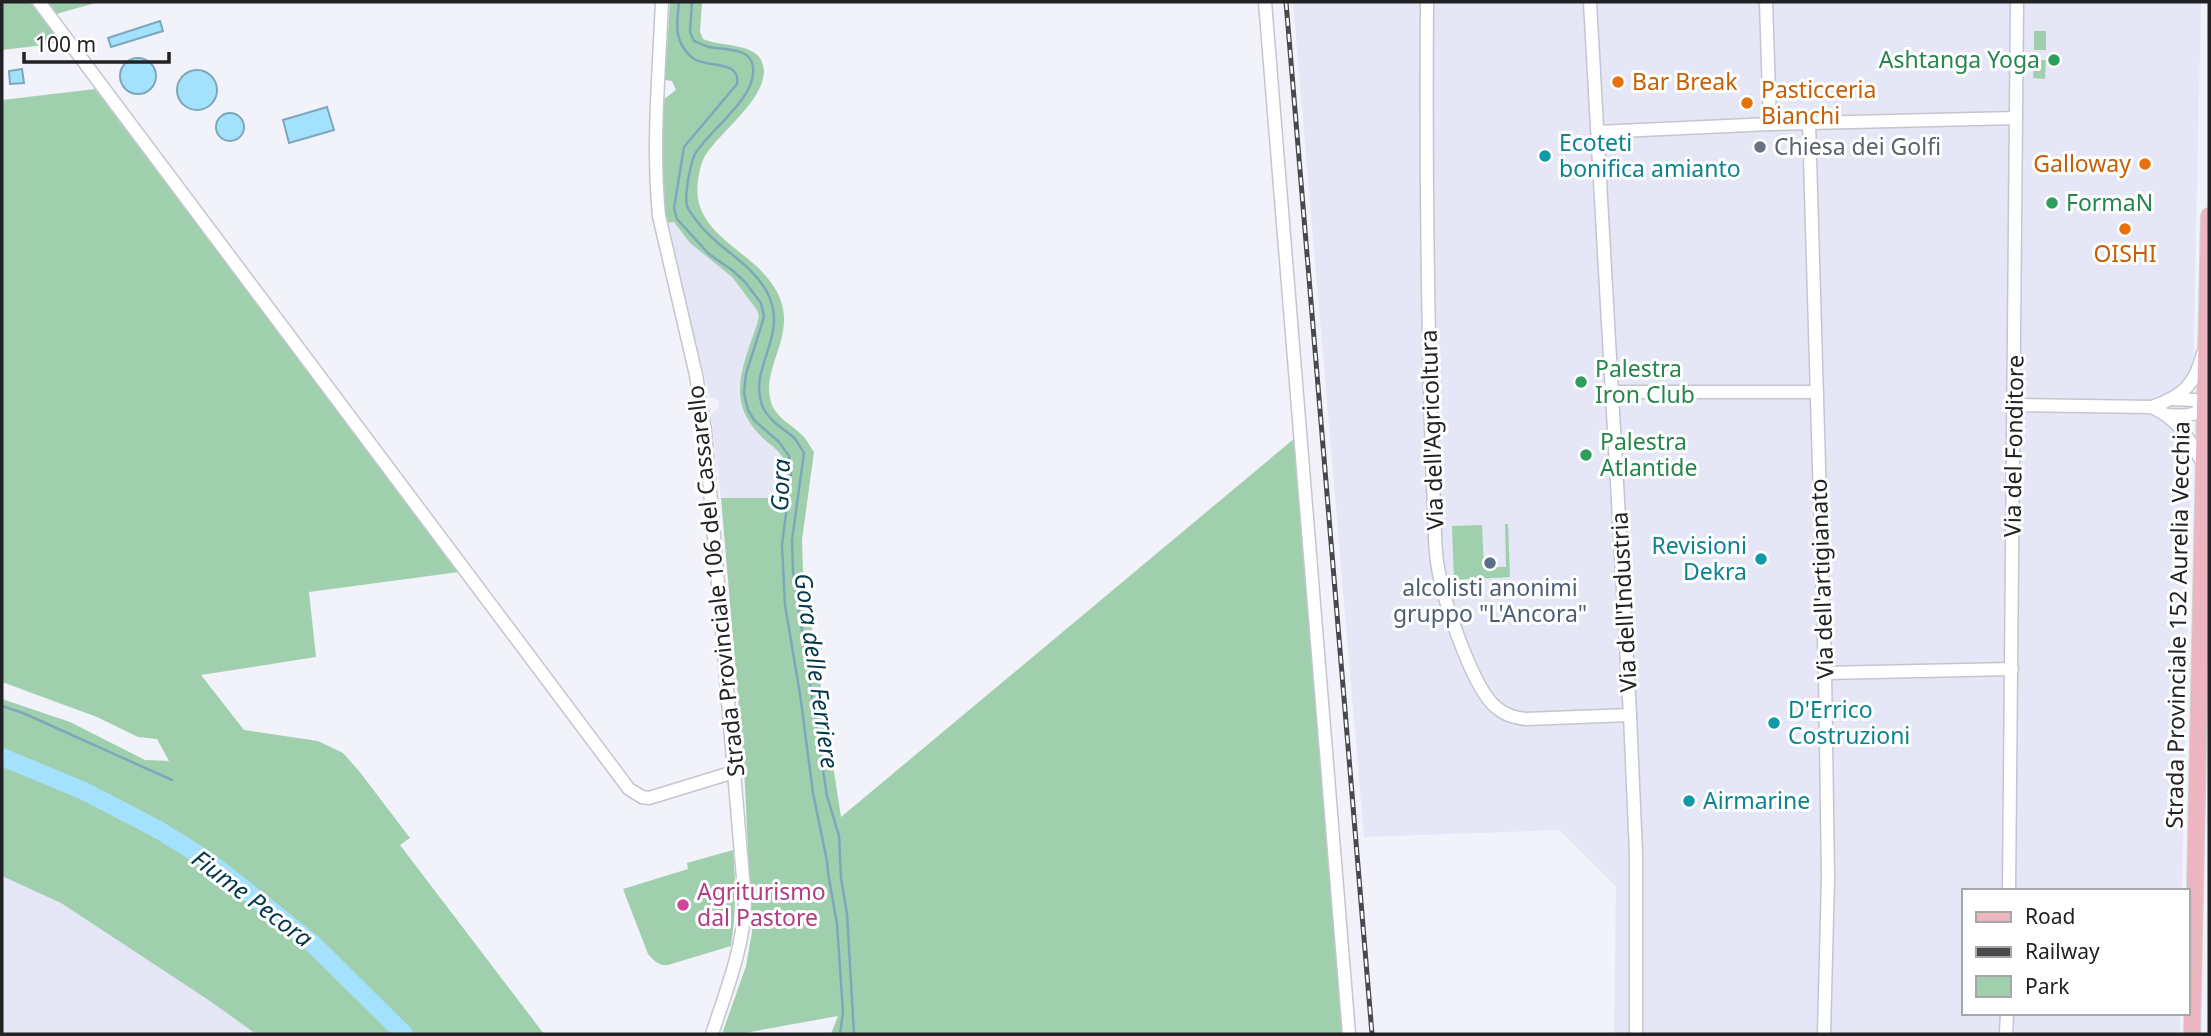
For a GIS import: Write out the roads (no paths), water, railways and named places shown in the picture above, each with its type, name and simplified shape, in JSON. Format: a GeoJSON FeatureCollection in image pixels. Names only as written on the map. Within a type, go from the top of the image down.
{"type":"FeatureCollection","features":[{"type":"Feature","properties":{"kind":"main road","name":"Strada Provinciale 152 Aurelia Vecchia"},"geometry":{"type":"LineString","coordinates":[[2192,1034],[2209,216]]}},
{"type":"Feature","properties":{"kind":"street"},"geometry":{"type":"LineString","coordinates":[[38,2],[629,789],[649,798],[734,772]]}},
{"type":"Feature","properties":{"kind":"street","name":"Strada Provinciale 106 del Cassarello"},"geometry":{"type":"LineString","coordinates":[[662,2],[655,154],[657,203],[703,416],[744,884],[745,917],[739,950],[712,1034]]}},
{"type":"Feature","properties":{"kind":"street"},"geometry":{"type":"LineString","coordinates":[[1265,2],[1349,1034]]}},
{"type":"Feature","properties":{"kind":"street","name":"Via dell'Agricoltura"},"geometry":{"type":"LineString","coordinates":[[1427,2],[1425,195],[1432,449],[1436,553],[1446,600],[1472,670],[1497,709],[1526,719],[1630,715]]}},
{"type":"Feature","properties":{"kind":"street","name":"Via dell'Industria"},"geometry":{"type":"LineString","coordinates":[[1590,2],[1630,715],[1637,877],[1636,1034]]}},
{"type":"Feature","properties":{"kind":"street"},"geometry":{"type":"LineString","coordinates":[[1766,2],[1770,124]]}},
{"type":"Feature","properties":{"kind":"street","name":"Via del Fonditore"},"geometry":{"type":"LineString","coordinates":[[2009,889],[2017,2]]}},
{"type":"Feature","properties":{"kind":"street"},"geometry":{"type":"LineString","coordinates":[[1598,132],[1770,124],[2017,118]]}},
{"type":"Feature","properties":{"kind":"street","name":"Via dell'artigianato"},"geometry":{"type":"LineString","coordinates":[[1809,123],[1825,673],[1828,877],[1824,1034]]}},
{"type":"Feature","properties":{"kind":"street"},"geometry":{"type":"LineString","coordinates":[[2015,405],[2152,407],[2173,399],[2191,383],[2200,365],[2207,336]]}},
{"type":"Feature","properties":{"kind":"street"},"geometry":{"type":"LineString","coordinates":[[1613,393],[1817,391]]}},
{"type":"Feature","properties":{"kind":"street"},"geometry":{"type":"LineString","coordinates":[[2168,415],[2194,414],[2205,407],[2194,400],[2173,399]]}},
{"type":"Feature","properties":{"kind":"street"},"geometry":{"type":"LineString","coordinates":[[2152,407],[2168,415],[2182,429],[2204,464]]}},
{"type":"Feature","properties":{"kind":"street"},"geometry":{"type":"LineString","coordinates":[[1825,673],[2011,669]]}},
{"type":"Feature","properties":{"kind":"street"},"geometry":{"type":"LineString","coordinates":[[2006,1034],[2007,1015]]}},
{"type":"Feature","properties":{"kind":"water"},"geometry":{"type":"Polygon","coordinates":[[[160,21],[163,31],[111,47],[108,38],[160,21]]]}},
{"type":"Feature","properties":{"kind":"water"},"geometry":{"type":"Polygon","coordinates":[[[138,58],[151,63],[156,76],[151,89],[138,94],[125,89],[120,76],[125,63],[138,58]]]}},
{"type":"Feature","properties":{"kind":"water"},"geometry":{"type":"Polygon","coordinates":[[[22,69],[24,83],[10,84],[9,71],[22,69]]]}},
{"type":"Feature","properties":{"kind":"water"},"geometry":{"type":"Polygon","coordinates":[[[197,70],[205,71],[211,76],[216,82],[216,98],[211,104],[205,109],[197,110],[189,109],[183,104],[178,98],[177,90],[178,82],[183,76],[189,71],[197,70]]]}},
{"type":"Feature","properties":{"kind":"water"},"geometry":{"type":"Polygon","coordinates":[[[327,107],[334,130],[289,143],[283,120],[327,107]]]}},
{"type":"Feature","properties":{"kind":"water"},"geometry":{"type":"Polygon","coordinates":[[[230,113],[240,117],[244,127],[240,137],[230,141],[220,137],[216,127],[220,117],[230,113]]]}},
{"type":"Feature","properties":{"kind":"waterway","name":"Gora delle Ferriere"},"geometry":{"type":"LineString","coordinates":[[679,2],[678,32],[686,51],[700,62],[729,68],[737,76],[737,84],[684,147],[674,208],[677,219],[709,254],[745,282],[761,303],[764,317],[746,374],[744,393],[748,410],[754,420],[779,442],[789,456],[791,475],[782,545],[785,605],[813,793],[837,924],[843,1012],[840,1034]]}},
{"type":"Feature","properties":{"kind":"waterway","name":"Gora"},"geometry":{"type":"LineString","coordinates":[[692,2],[690,32],[694,41],[709,47],[742,53],[751,61],[753,67],[748,90],[695,154],[688,180],[686,203],[704,230],[752,272],[767,292],[773,308],[774,322],[760,377],[762,405],[771,419],[795,440],[804,453],[792,540],[793,571],[827,796],[839,836],[854,1034]]}},
{"type":"Feature","properties":{"kind":"waterway"},"geometry":{"type":"LineString","coordinates":[[2,706],[172,780]]}},
{"type":"Feature","properties":{"kind":"waterway","name":"Fiume Pecora"},"geometry":{"type":"LineString","coordinates":[[2,757],[84,791],[159,830],[210,862],[312,943],[404,1034]]}},
{"type":"Feature","properties":{"kind":"railway"},"geometry":{"type":"LineString","coordinates":[[1286,2],[1372,1034]]}},
{"type":"Feature","properties":{"kind":"place","name":"Ashtanga Yoga"},"geometry":{"type":"Point","coordinates":[2054,60]}},
{"type":"Feature","properties":{"kind":"place","name":"Bar Break"},"geometry":{"type":"Point","coordinates":[1618,82]}},
{"type":"Feature","properties":{"kind":"place","name":"Pasticceria Bianchi"},"geometry":{"type":"Point","coordinates":[1747,103]}},
{"type":"Feature","properties":{"kind":"place","name":"Chiesa dei Golfi"},"geometry":{"type":"Point","coordinates":[1760,147]}},
{"type":"Feature","properties":{"kind":"place","name":"Ecoteti bonifica amianto"},"geometry":{"type":"Point","coordinates":[1545,156]}},
{"type":"Feature","properties":{"kind":"place","name":"Galloway"},"geometry":{"type":"Point","coordinates":[2145,164]}},
{"type":"Feature","properties":{"kind":"place","name":"FormaN"},"geometry":{"type":"Point","coordinates":[2052,203]}},
{"type":"Feature","properties":{"kind":"place","name":"OISHI"},"geometry":{"type":"Point","coordinates":[2125,229]}},
{"type":"Feature","properties":{"kind":"place","name":"Palestra Iron Club"},"geometry":{"type":"Point","coordinates":[1581,382]}},
{"type":"Feature","properties":{"kind":"place","name":"Palestra Atlantide"},"geometry":{"type":"Point","coordinates":[1586,455]}},
{"type":"Feature","properties":{"kind":"place","name":"Revisioni Dekra"},"geometry":{"type":"Point","coordinates":[1761,559]}},
{"type":"Feature","properties":{"kind":"place","name":"alcolisti anonimi gruppo \"L'Ancora\""},"geometry":{"type":"Point","coordinates":[1490,563]}},
{"type":"Feature","properties":{"kind":"place","name":"D'Errico Costruzioni"},"geometry":{"type":"Point","coordinates":[1774,723]}},
{"type":"Feature","properties":{"kind":"place","name":"Airmarine"},"geometry":{"type":"Point","coordinates":[1689,801]}},
{"type":"Feature","properties":{"kind":"place","name":"Agriturismo dal Pastore"},"geometry":{"type":"Point","coordinates":[683,905]}}]}
